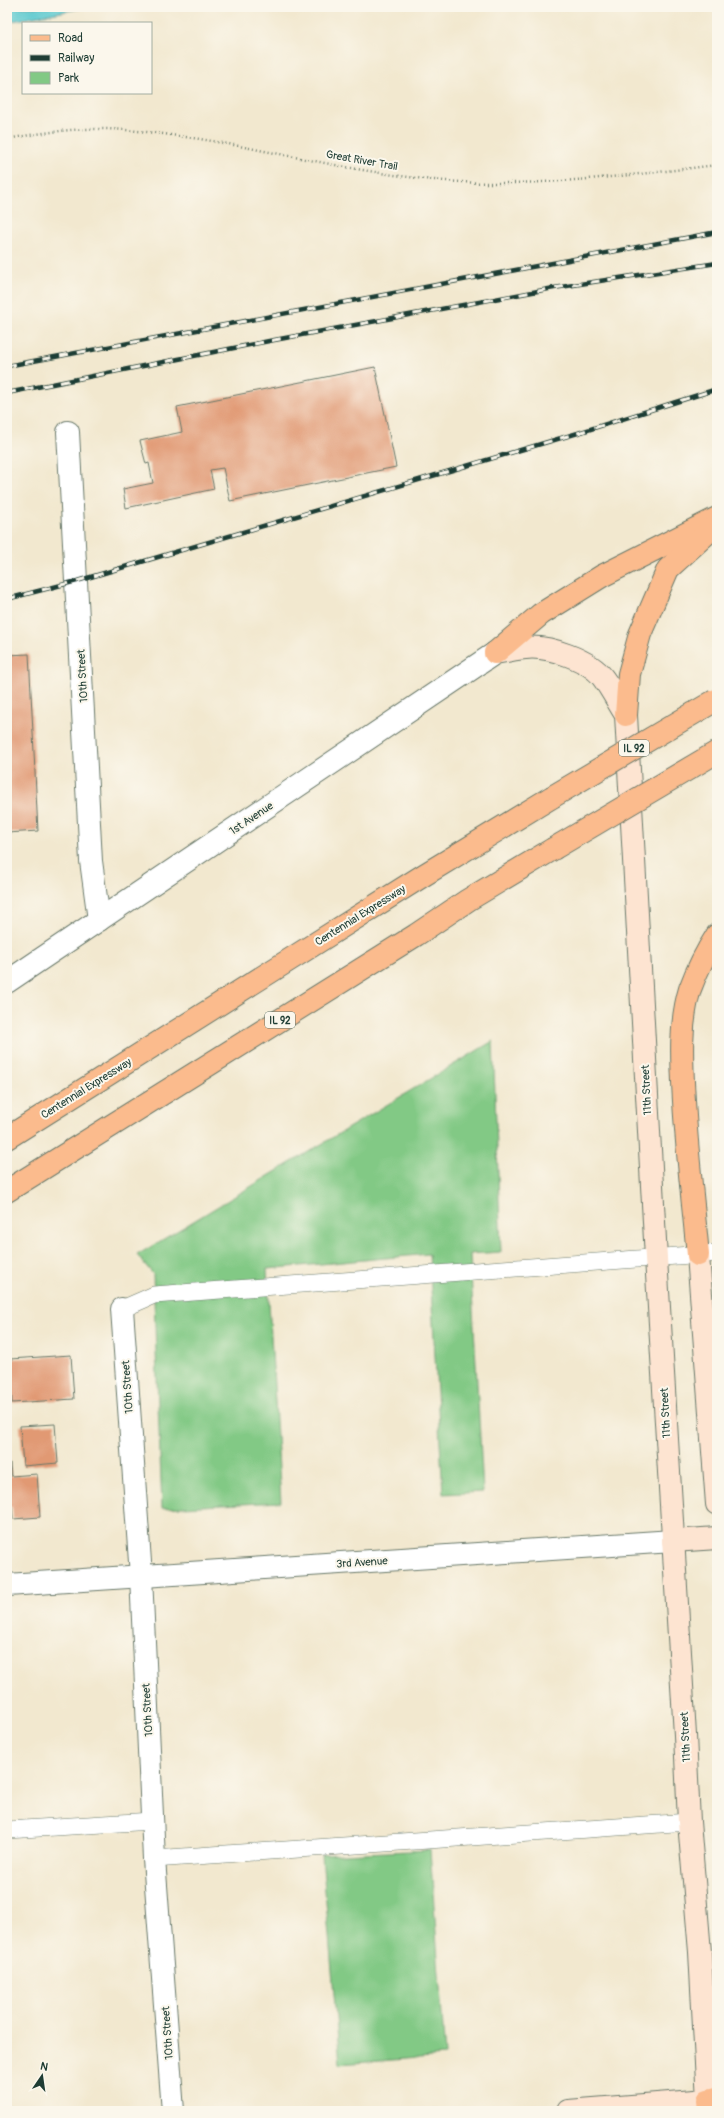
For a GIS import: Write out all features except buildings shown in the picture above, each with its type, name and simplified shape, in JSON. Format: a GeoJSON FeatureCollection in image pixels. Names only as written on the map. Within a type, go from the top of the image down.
{"type":"FeatureCollection","features":[{"type":"Feature","properties":{"kind":"highway"},"geometry":{"type":"LineString","coordinates":[[495,653],[541,614],[602,576],[717,518]]}},
{"type":"Feature","properties":{"kind":"highway"},"geometry":{"type":"LineString","coordinates":[[626,715],[629,674],[640,634],[668,569],[717,524]]}},
{"type":"Feature","properties":{"kind":"highway","name":"Centennial Expressway"},"geometry":{"type":"LineString","coordinates":[[7,1138],[417,879],[552,797],[717,700]]}},
{"type":"Feature","properties":{"kind":"highway","name":"IL 92"},"geometry":{"type":"LineString","coordinates":[[7,1191],[409,939],[468,900],[717,752]]}},
{"type":"Feature","properties":{"kind":"highway"},"geometry":{"type":"LineString","coordinates":[[708,1254],[686,1137],[682,1058],[683,1025],[690,990],[703,958],[717,935]]}},
{"type":"Feature","properties":{"kind":"street","name":"10th Street"},"geometry":{"type":"LineString","coordinates":[[68,432],[92,861],[99,920]]}},
{"type":"Feature","properties":{"kind":"street"},"geometry":{"type":"LineString","coordinates":[[495,653],[526,648],[544,648],[567,655],[586,664],[603,677],[626,715]]}},
{"type":"Feature","properties":{"kind":"street","name":"1st Avenue"},"geometry":{"type":"LineString","coordinates":[[7,982],[495,653]]}},
{"type":"Feature","properties":{"kind":"street","name":"11th Street"},"geometry":{"type":"LineString","coordinates":[[626,715],[689,1822],[711,2103]]}},
{"type":"Feature","properties":{"kind":"street"},"geometry":{"type":"LineString","coordinates":[[708,1254],[717,1504]]}},
{"type":"Feature","properties":{"kind":"street","name":"10th Street"},"geometry":{"type":"LineString","coordinates":[[122,1309],[141,1576],[154,1859],[173,2111]]}},
{"type":"Feature","properties":{"kind":"street","name":"3rd Avenue"},"geometry":{"type":"LineString","coordinates":[[7,1585],[717,1538]]}},
{"type":"Feature","properties":{"kind":"street"},"geometry":{"type":"LineString","coordinates":[[568,2111],[711,2103]]}},
{"type":"Feature","properties":{"kind":"lane"},"geometry":{"type":"LineString","coordinates":[[122,1309],[154,1295],[708,1254]]}},
{"type":"Feature","properties":{"kind":"lane"},"geometry":{"type":"LineString","coordinates":[[7,1830],[152,1821]]}},
{"type":"Feature","properties":{"kind":"lane"},"geometry":{"type":"LineString","coordinates":[[154,1859],[689,1822]]}},
{"type":"Feature","properties":{"kind":"path","name":"Great River Trail"},"geometry":{"type":"LineString","coordinates":[[7,139],[68,130],[91,129],[156,132],[379,172],[468,183],[504,184],[604,178],[717,165]]}},
{"type":"Feature","properties":{"kind":"green space"},"geometry":{"type":"Polygon","coordinates":[[[493,1041],[501,1252],[470,1254],[483,1492],[443,1494],[429,1254],[267,1269],[281,1502],[162,1508],[153,1274],[137,1255],[493,1041]]]}},
{"type":"Feature","properties":{"kind":"green space"},"geometry":{"type":"Polygon","coordinates":[[[430,1850],[445,2056],[340,2064],[322,1855],[430,1850]]]}},
{"type":"Feature","properties":{"kind":"water"},"geometry":{"type":"Polygon","coordinates":[[[7,7],[89,7],[7,22],[7,7]]]}},
{"type":"Feature","properties":{"kind":"railway"},"geometry":{"type":"LineString","coordinates":[[7,366],[717,232]]}},
{"type":"Feature","properties":{"kind":"railway"},"geometry":{"type":"LineString","coordinates":[[7,393],[269,341],[554,288],[717,263]]}},
{"type":"Feature","properties":{"kind":"railway"},"geometry":{"type":"LineString","coordinates":[[7,599],[77,581],[578,433],[717,389]]}}]}
